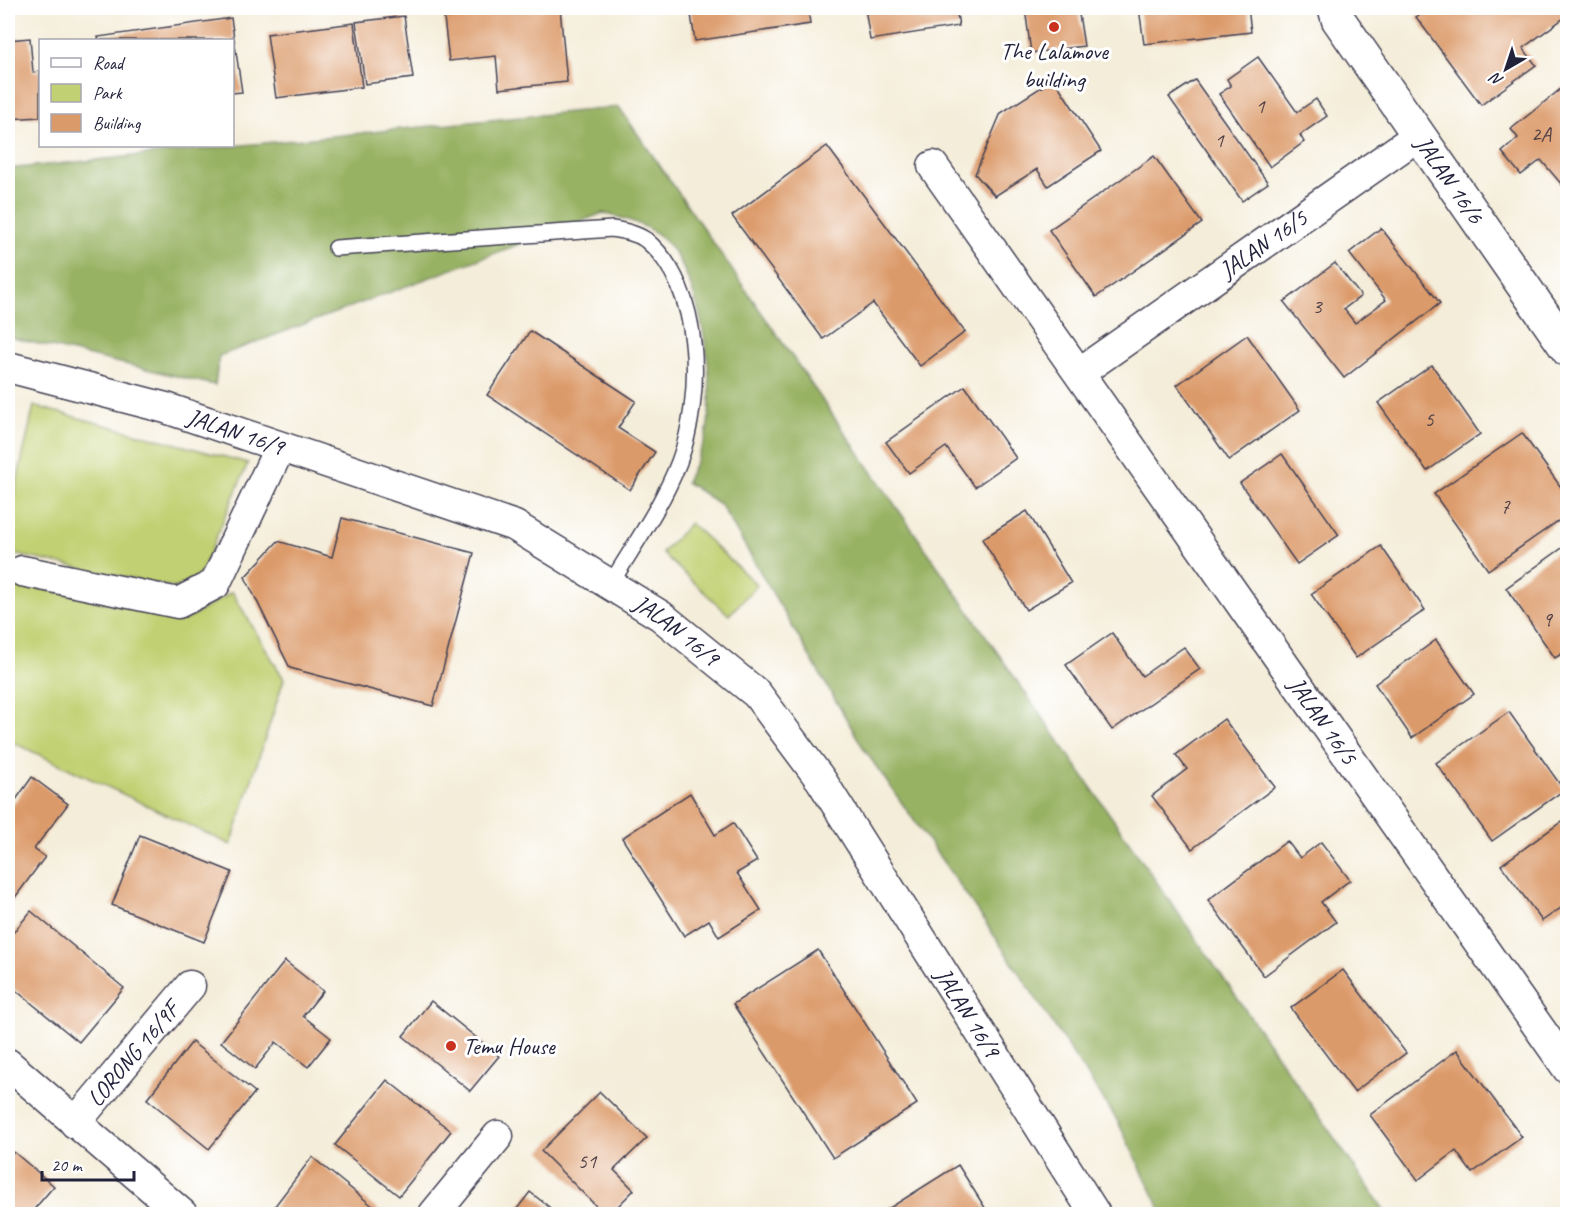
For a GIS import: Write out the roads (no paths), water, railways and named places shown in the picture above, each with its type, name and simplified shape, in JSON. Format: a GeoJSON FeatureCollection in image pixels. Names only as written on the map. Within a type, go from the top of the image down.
{"type":"FeatureCollection","features":[{"type":"Feature","properties":{"kind":"street","name":"JALAN 16/6"},"geometry":{"type":"LineString","coordinates":[[1335,8],[1338,19],[1568,350]]}},
{"type":"Feature","properties":{"kind":"street","name":"JALAN 16/5"},"geometry":{"type":"LineString","coordinates":[[1079,374],[1419,135]]}},
{"type":"Feature","properties":{"kind":"street","name":"JALAN 16/5"},"geometry":{"type":"LineString","coordinates":[[933,166],[1568,1069]]}},
{"type":"Feature","properties":{"kind":"street","name":"JALAN 16/9"},"geometry":{"type":"LineString","coordinates":[[8,367],[166,408],[515,526],[661,616],[757,694],[821,780],[1095,1215]]}},
{"type":"Feature","properties":{"kind":"street"},"geometry":{"type":"LineString","coordinates":[[22,572],[178,603],[215,584],[280,447]]}},
{"type":"Feature","properties":{"kind":"street","name":"LORONG 16/9F"},"geometry":{"type":"LineString","coordinates":[[75,1123],[190,986]]}},
{"type":"Feature","properties":{"kind":"street"},"geometry":{"type":"LineString","coordinates":[[8,1065],[182,1215]]}},
{"type":"Feature","properties":{"kind":"street"},"geometry":{"type":"LineString","coordinates":[[434,1215],[498,1136]]}},
{"type":"Feature","properties":{"kind":"lane"},"geometry":{"type":"LineString","coordinates":[[336,249],[612,229],[630,232],[645,239],[658,253],[674,276],[687,306],[693,344],[695,392],[689,429],[678,462],[653,516],[610,585]]}},
{"type":"Feature","properties":{"kind":"place","name":"The Lalamove building"},"geometry":{"type":"Point","coordinates":[1054,27]}},
{"type":"Feature","properties":{"kind":"place","name":"Temu House"},"geometry":{"type":"Point","coordinates":[451,1046]}}]}
